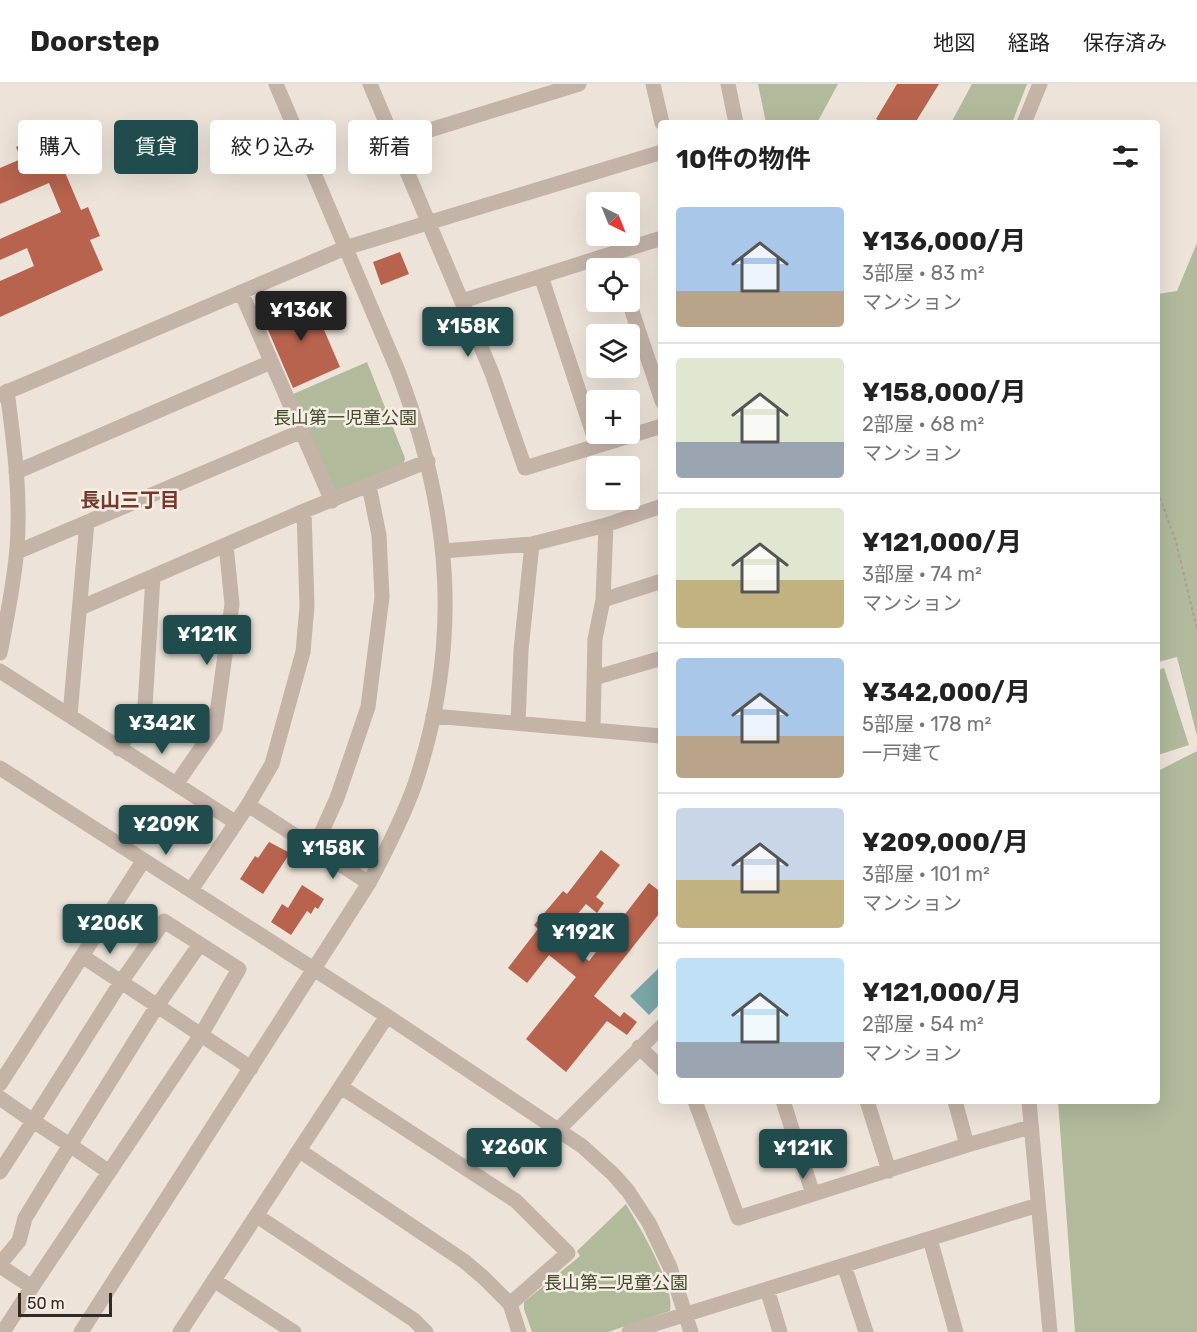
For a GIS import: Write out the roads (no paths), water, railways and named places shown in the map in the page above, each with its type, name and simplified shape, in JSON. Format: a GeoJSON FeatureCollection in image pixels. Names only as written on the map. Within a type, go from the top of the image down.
{"type":"FeatureCollection","features":[{"type":"Feature","properties":{"kind":"street"},"geometry":{"type":"LineString","coordinates":[[81,1332],[369,883],[399,824],[414,786],[433,716],[440,677],[446,604],[443,551],[428,461],[408,396],[276,84]]}},
{"type":"Feature","properties":{"kind":"street"},"geometry":{"type":"LineString","coordinates":[[370,84],[385,120]]}},
{"type":"Feature","properties":{"kind":"street"},"geometry":{"type":"LineString","coordinates":[[432,129],[579,84]]}},
{"type":"Feature","properties":{"kind":"street"},"geometry":{"type":"LineString","coordinates":[[653,84],[661,120]]}},
{"type":"Feature","properties":{"kind":"street"},"geometry":{"type":"LineString","coordinates":[[728,84],[735,120]]}},
{"type":"Feature","properties":{"kind":"street"},"geometry":{"type":"LineString","coordinates":[[1025,120],[1040,84]]}},
{"type":"Feature","properties":{"kind":"street"},"geometry":{"type":"LineString","coordinates":[[0,653],[12,592],[16,552],[16,472],[4,393],[345,248],[658,153]]}},
{"type":"Feature","properties":{"kind":"street"},"geometry":{"type":"LineString","coordinates":[[407,174],[492,373],[525,468],[658,427]]}},
{"type":"Feature","properties":{"kind":"street"},"geometry":{"type":"LineString","coordinates":[[462,301],[658,239]]}},
{"type":"Feature","properties":{"kind":"street"},"geometry":{"type":"LineString","coordinates":[[614,253],[616,258]]}},
{"type":"Feature","properties":{"kind":"street"},"geometry":{"type":"LineString","coordinates":[[542,276],[597,446]]}},
{"type":"Feature","properties":{"kind":"street"},"geometry":{"type":"LineString","coordinates":[[241,292],[332,501]]}},
{"type":"Feature","properties":{"kind":"street"},"geometry":{"type":"LineString","coordinates":[[633,312],[658,389]]}},
{"type":"Feature","properties":{"kind":"street"},"geometry":{"type":"LineString","coordinates":[[16,472],[271,362]]}},
{"type":"Feature","properties":{"kind":"street"},"geometry":{"type":"LineString","coordinates":[[16,552],[302,431]]}},
{"type":"Feature","properties":{"kind":"street"},"geometry":{"type":"LineString","coordinates":[[80,608],[304,511],[428,461]]}},
{"type":"Feature","properties":{"kind":"street"},"geometry":{"type":"LineString","coordinates":[[314,849],[337,798],[368,707],[382,597],[379,535],[369,486]]}},
{"type":"Feature","properties":{"kind":"street"},"geometry":{"type":"LineString","coordinates":[[443,551],[532,544],[606,525],[658,507]]}},
{"type":"Feature","properties":{"kind":"street"},"geometry":{"type":"LineString","coordinates":[[191,890],[248,805],[272,764],[303,652],[307,606],[304,511]]}},
{"type":"Feature","properties":{"kind":"street"},"geometry":{"type":"LineString","coordinates":[[70,715],[87,522]]}},
{"type":"Feature","properties":{"kind":"street"},"geometry":{"type":"LineString","coordinates":[[593,728],[595,639],[603,600],[606,525]]}},
{"type":"Feature","properties":{"kind":"street"},"geometry":{"type":"LineString","coordinates":[[518,723],[521,650],[532,544]]}},
{"type":"Feature","properties":{"kind":"street"},"geometry":{"type":"LineString","coordinates":[[177,783],[215,728],[232,604],[226,545]]}},
{"type":"Feature","properties":{"kind":"street"},"geometry":{"type":"LineString","coordinates":[[119,749],[145,706],[153,576]]}},
{"type":"Feature","properties":{"kind":"street"},"geometry":{"type":"LineString","coordinates":[[603,600],[658,582]]}},
{"type":"Feature","properties":{"kind":"street"},"geometry":{"type":"LineString","coordinates":[[594,678],[658,659]]}},
{"type":"Feature","properties":{"kind":"street"},"geometry":{"type":"LineString","coordinates":[[0,671],[235,822]]}},
{"type":"Feature","properties":{"kind":"street"},"geometry":{"type":"LineString","coordinates":[[433,716],[593,728],[658,736]]}},
{"type":"Feature","properties":{"kind":"street"},"geometry":{"type":"LineString","coordinates":[[0,768],[387,1016],[559,1129],[598,1159],[633,1199],[660,1243],[691,1332]]}},
{"type":"Feature","properties":{"kind":"street"},"geometry":{"type":"LineString","coordinates":[[248,805],[369,883]]}},
{"type":"Feature","properties":{"kind":"street"},"geometry":{"type":"LineString","coordinates":[[0,1083],[143,861]]}},
{"type":"Feature","properties":{"kind":"street"},"geometry":{"type":"LineString","coordinates":[[0,1172],[121,982],[164,921],[239,969],[201,1035],[3,1332]]}},
{"type":"Feature","properties":{"kind":"street"},"geometry":{"type":"LineString","coordinates":[[32,1287],[0,1265],[19,1241],[25,1218],[70,1145],[157,1006],[200,944]]}},
{"type":"Feature","properties":{"kind":"street"},"geometry":{"type":"LineString","coordinates":[[82,956],[251,1068]]}},
{"type":"Feature","properties":{"kind":"street"},"geometry":{"type":"LineString","coordinates":[[180,1332],[387,1016]]}},
{"type":"Feature","properties":{"kind":"street"},"geometry":{"type":"LineString","coordinates":[[559,1129],[658,1030]]}},
{"type":"Feature","properties":{"kind":"street"},"geometry":{"type":"LineString","coordinates":[[639,1047],[658,1065]]}},
{"type":"Feature","properties":{"kind":"street"},"geometry":{"type":"LineString","coordinates":[[341,1087],[516,1201],[568,1253],[510,1304]]}},
{"type":"Feature","properties":{"kind":"street"},"geometry":{"type":"LineString","coordinates":[[0,1098],[109,1172]]}},
{"type":"Feature","properties":{"kind":"street"},"geometry":{"type":"LineString","coordinates":[[696,1104],[738,1218],[967,1145],[1030,1128]]}},
{"type":"Feature","properties":{"kind":"street"},"geometry":{"type":"LineString","coordinates":[[784,1104],[813,1194]]}},
{"type":"Feature","properties":{"kind":"street"},"geometry":{"type":"LineString","coordinates":[[868,1104],[889,1171]]}},
{"type":"Feature","properties":{"kind":"street"},"geometry":{"type":"LineString","coordinates":[[956,1104],[967,1145]]}},
{"type":"Feature","properties":{"kind":"street"},"geometry":{"type":"LineString","coordinates":[[1029,1104],[1050,1332]]}},
{"type":"Feature","properties":{"kind":"street"},"geometry":{"type":"LineString","coordinates":[[300,1151],[464,1261],[510,1304],[519,1332]]}},
{"type":"Feature","properties":{"kind":"street"},"geometry":{"type":"LineString","coordinates":[[629,1332],[1038,1206]]}},
{"type":"Feature","properties":{"kind":"street"},"geometry":{"type":"LineString","coordinates":[[257,1216],[414,1320],[426,1332]]}},
{"type":"Feature","properties":{"kind":"street"},"geometry":{"type":"LineString","coordinates":[[930,1239],[956,1332]]}},
{"type":"Feature","properties":{"kind":"street"},"geometry":{"type":"LineString","coordinates":[[844,1265],[866,1332]]}},
{"type":"Feature","properties":{"kind":"street"},"geometry":{"type":"LineString","coordinates":[[215,1281],[294,1332]]}},
{"type":"Feature","properties":{"kind":"street"},"geometry":{"type":"LineString","coordinates":[[767,1289],[780,1332]]}},
{"type":"Feature","properties":{"kind":"water"},"geometry":{"type":"Polygon","coordinates":[[[658,969],[658,1006],[649,1015],[630,996],[658,969]]]}},
{"type":"Feature","properties":{"kind":"district","name":"長山三丁目"},"geometry":{"type":"Point","coordinates":[130,500]}},
{"type":"Feature","properties":{"kind":"park label","name":"長山第一児童公園"},"geometry":{"type":"Point","coordinates":[345,418]}},
{"type":"Feature","properties":{"kind":"park label","name":"長山第二児童公園"},"geometry":{"type":"Point","coordinates":[616,1283]}}]}
